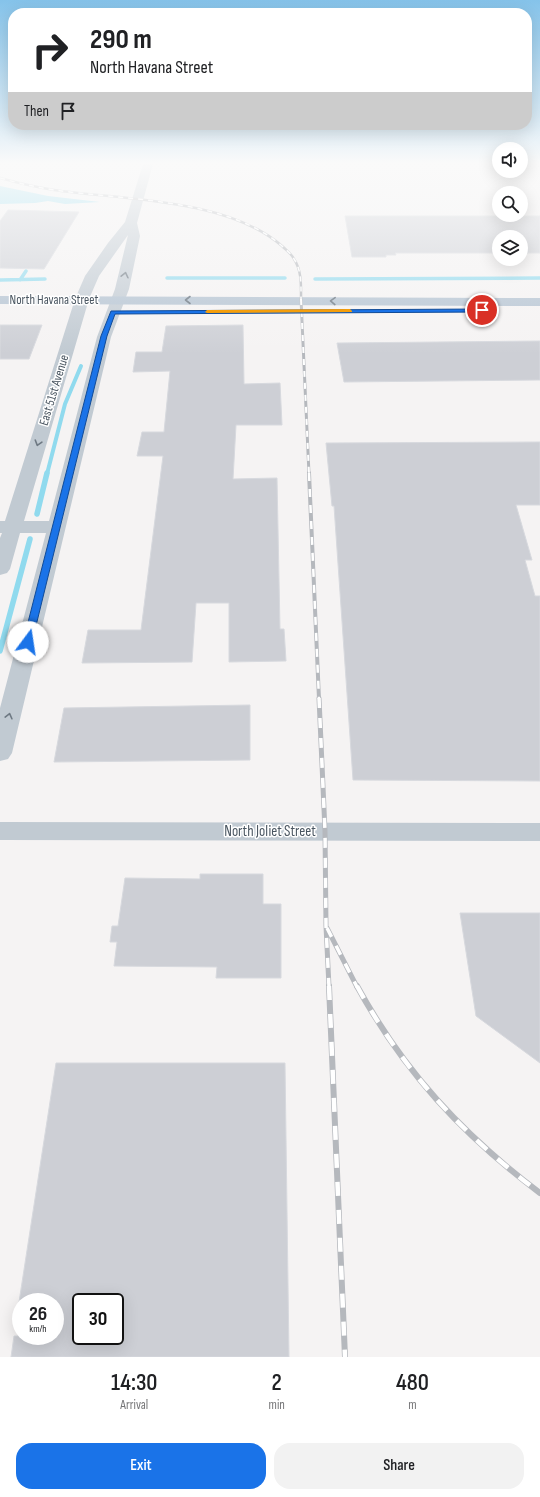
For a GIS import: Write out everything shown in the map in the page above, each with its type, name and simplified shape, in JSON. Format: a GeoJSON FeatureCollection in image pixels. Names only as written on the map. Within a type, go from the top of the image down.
{"type":"FeatureCollection","features":[{"type":"Feature","properties":{"kind":"main road","name":"North Havana Street"},"geometry":{"type":"LineString","coordinates":[[0,300],[80,306],[540,302]]}},
{"type":"Feature","properties":{"kind":"main road","name":"North Havana Street"},"geometry":{"type":"LineString","coordinates":[[0,312],[80,306]]}},
{"type":"Feature","properties":{"kind":"main road","name":"North Havana Street"},"geometry":{"type":"LineString","coordinates":[[115,306],[540,310]]}},
{"type":"Feature","properties":{"kind":"street","name":"East 51st Avenue"},"geometry":{"type":"LineString","coordinates":[[0,569],[6,527],[80,306],[92,276],[112,246],[127,227]]}},
{"type":"Feature","properties":{"kind":"street","name":"East 51st Avenue"},"geometry":{"type":"LineString","coordinates":[[0,753],[104,336],[122,289],[134,236],[132,227]]}},
{"type":"Feature","properties":{"kind":"street"},"geometry":{"type":"LineString","coordinates":[[6,527],[56,527]]}},
{"type":"Feature","properties":{"kind":"street","name":"North Joliet Street"},"geometry":{"type":"LineString","coordinates":[[0,831],[540,832]]}},
{"type":"Feature","properties":{"kind":"building"},"geometry":{"type":"Polygon","coordinates":[[[0,227],[70,227],[44,269],[0,268],[0,227]]]}},
{"type":"Feature","properties":{"kind":"building"},"geometry":{"type":"Polygon","coordinates":[[[347,227],[540,227],[540,253],[528,253],[528,230],[492,230],[492,253],[395,253],[396,255],[386,255],[386,257],[352,257],[347,227]]]}},
{"type":"Feature","properties":{"kind":"building"},"geometry":{"type":"Polygon","coordinates":[[[0,325],[42,325],[29,359],[0,359],[0,325]]]}},
{"type":"Feature","properties":{"kind":"building"},"geometry":{"type":"Polygon","coordinates":[[[243,325],[244,384],[280,383],[282,425],[236,425],[233,479],[277,478],[280,629],[284,629],[286,661],[229,662],[229,603],[196,603],[192,662],[82,663],[88,630],[141,630],[163,456],[137,456],[142,432],[164,432],[170,371],[133,372],[136,352],[162,352],[166,326],[243,325]]]}},
{"type":"Feature","properties":{"kind":"building"},"geometry":{"type":"Polygon","coordinates":[[[540,341],[540,380],[344,382],[337,343],[540,341]]]}},
{"type":"Feature","properties":{"kind":"building"},"geometry":{"type":"Polygon","coordinates":[[[540,442],[540,505],[516,505],[532,560],[525,560],[535,596],[540,596],[540,781],[353,780],[334,506],[332,506],[326,443],[540,442]]]}},
{"type":"Feature","properties":{"kind":"building"},"geometry":{"type":"Polygon","coordinates":[[[250,705],[250,760],[54,762],[64,708],[250,705]]]}},
{"type":"Feature","properties":{"kind":"building"},"geometry":{"type":"Polygon","coordinates":[[[200,874],[263,874],[263,904],[281,904],[281,978],[216,978],[217,967],[114,966],[117,942],[110,942],[112,926],[118,926],[125,878],[200,879],[200,874]]]}},
{"type":"Feature","properties":{"kind":"building"},"geometry":{"type":"Polygon","coordinates":[[[460,913],[540,913],[540,1063],[476,1016],[460,913]]]}},
{"type":"Feature","properties":{"kind":"building"},"geometry":{"type":"Polygon","coordinates":[[[56,1063],[285,1063],[289,1357],[11,1357],[13,1345],[64,1345],[64,1293],[20,1293],[56,1063]]]}},
{"type":"Feature","properties":{"kind":"waterway"},"geometry":{"type":"LineString","coordinates":[[20,280],[26,271]]}},
{"type":"Feature","properties":{"kind":"waterway"},"geometry":{"type":"LineString","coordinates":[[167,278],[285,278]]}},
{"type":"Feature","properties":{"kind":"waterway"},"geometry":{"type":"LineString","coordinates":[[315,279],[540,278]]}},
{"type":"Feature","properties":{"kind":"waterway"},"geometry":{"type":"LineString","coordinates":[[20,280],[45,279]]}},
{"type":"Feature","properties":{"kind":"waterway"},"geometry":{"type":"LineString","coordinates":[[0,280],[20,280]]}},
{"type":"Feature","properties":{"kind":"waterway"},"geometry":{"type":"LineString","coordinates":[[47,474],[65,404],[81,366]]}},
{"type":"Feature","properties":{"kind":"waterway"},"geometry":{"type":"LineString","coordinates":[[37,514],[47,473]]}},
{"type":"Feature","properties":{"kind":"waterway"},"geometry":{"type":"LineString","coordinates":[[0,651],[30,539]]}},
{"type":"Feature","properties":{"kind":"railway"},"geometry":{"type":"LineString","coordinates":[[253,227],[282,246],[291,255],[297,264],[300,274],[301,299]]}},
{"type":"Feature","properties":{"kind":"railway"},"geometry":{"type":"LineString","coordinates":[[301,299],[309,474]]}},
{"type":"Feature","properties":{"kind":"railway"},"geometry":{"type":"LineString","coordinates":[[309,473],[319,699]]}},
{"type":"Feature","properties":{"kind":"railway"},"geometry":{"type":"LineString","coordinates":[[319,698],[325,831],[326,926],[329,987]]}},
{"type":"Feature","properties":{"kind":"railway"},"geometry":{"type":"LineString","coordinates":[[327,928],[357,987]]}},
{"type":"Feature","properties":{"kind":"railway"},"geometry":{"type":"LineString","coordinates":[[329,986],[345,1357]]}},
{"type":"Feature","properties":{"kind":"railway"},"geometry":{"type":"LineString","coordinates":[[357,986],[394,1046],[437,1100],[485,1148],[540,1193]]}},
{"type":"Feature","properties":{"kind":"slow traffic"},"geometry":{"type":"LineString","coordinates":[[207,312],[350,311]]}},
{"type":"Feature","properties":{"kind":"route"},"geometry":{"type":"LineString","coordinates":[[28,642],[104,336],[113,312],[482,310]]}}]}
